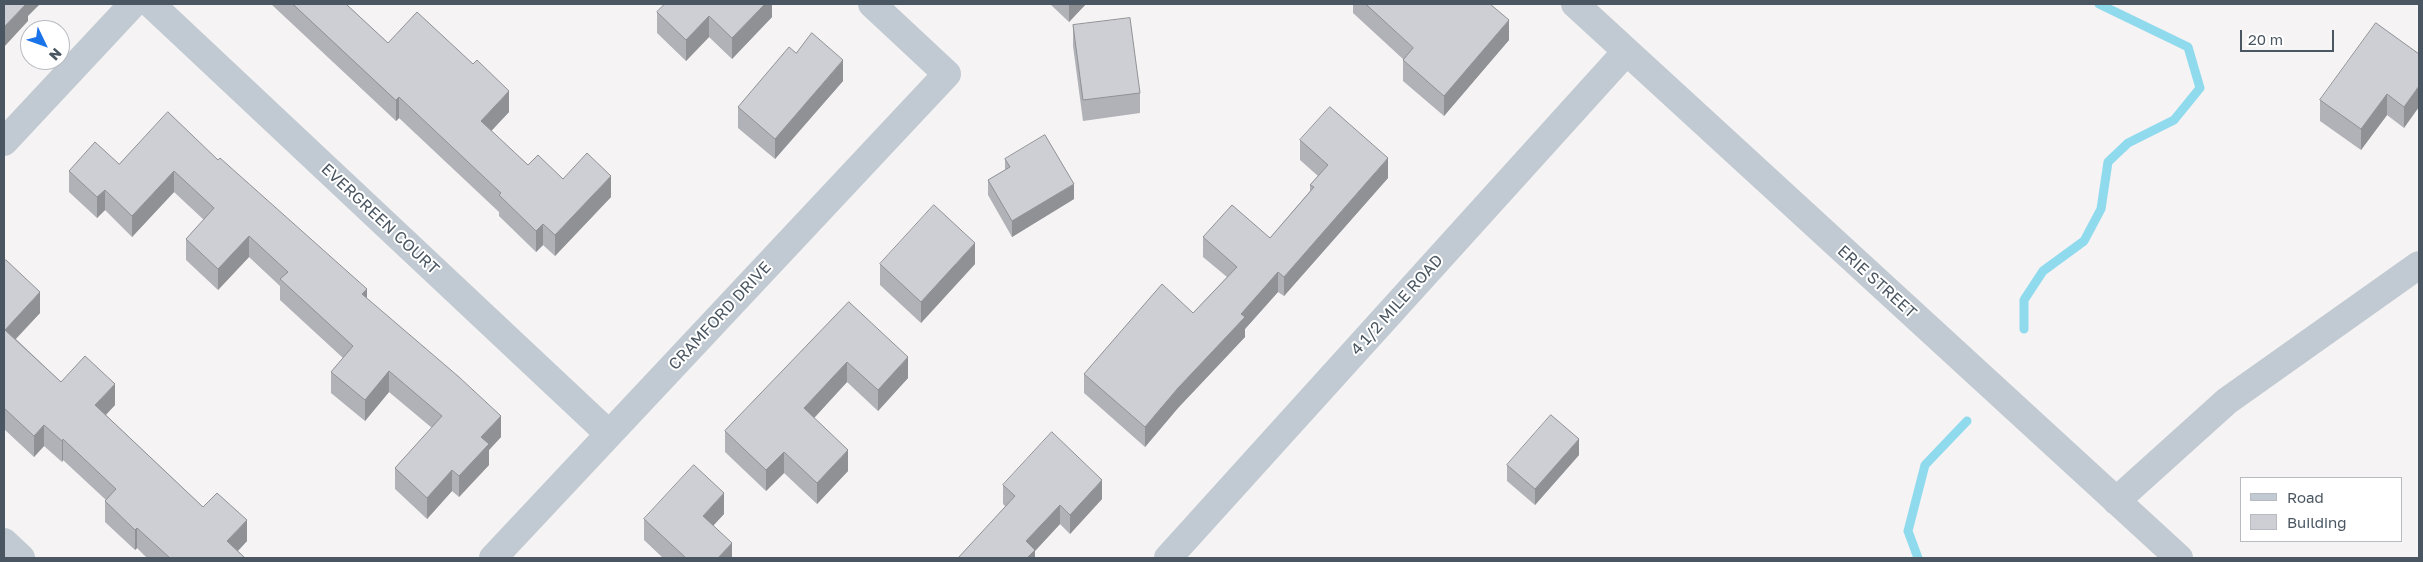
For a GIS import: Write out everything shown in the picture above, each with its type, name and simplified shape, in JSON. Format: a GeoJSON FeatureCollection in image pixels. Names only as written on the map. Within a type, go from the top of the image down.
{"type":"FeatureCollection","features":[{"type":"Feature","properties":{"kind":"street"},"geometry":{"type":"LineString","coordinates":[[4,142],[133,4]]}},
{"type":"Feature","properties":{"kind":"street","name":"EVERGREEN COURT"},"geometry":{"type":"LineString","coordinates":[[151,4],[609,434]]}},
{"type":"Feature","properties":{"kind":"street","name":"CRAMFORD DRIVE"},"geometry":{"type":"LineString","coordinates":[[492,558],[947,74],[872,4]]}},
{"type":"Feature","properties":{"kind":"street","name":"ERIE STREET"},"geometry":{"type":"LineString","coordinates":[[1576,4],[1626,52],[2179,558]]}},
{"type":"Feature","properties":{"kind":"street","name":"4 1/2 MILE ROAD"},"geometry":{"type":"LineString","coordinates":[[1168,558],[1626,52]]}},
{"type":"Feature","properties":{"kind":"street"},"geometry":{"type":"LineString","coordinates":[[2116,501],[2227,401],[2419,265]]}},
{"type":"Feature","properties":{"kind":"street"},"geometry":{"type":"LineString","coordinates":[[4,542],[21,558]]}},
{"type":"Feature","properties":{"kind":"building"},"geometry":{"type":"Polygon","coordinates":[[[4,4],[26,4],[4,27],[4,4]]]}},
{"type":"Feature","properties":{"kind":"building"},"geometry":{"type":"Polygon","coordinates":[[[293,4],[346,4],[388,43],[417,12],[473,64],[477,60],[509,91],[481,121],[528,165],[538,155],[563,179],[587,153],[611,176],[555,235],[543,224],[536,231],[499,195],[501,193],[399,97],[396,100],[293,4]]]}},
{"type":"Feature","properties":{"kind":"building"},"geometry":{"type":"Polygon","coordinates":[[[665,4],[765,4],[732,38],[709,16],[686,40],[657,12],[665,4]]]}},
{"type":"Feature","properties":{"kind":"building"},"geometry":{"type":"Polygon","coordinates":[[[1366,4],[1490,4],[1509,20],[1444,96],[1403,60],[1413,48],[1366,4]]]}},
{"type":"Feature","properties":{"kind":"building"},"geometry":{"type":"Polygon","coordinates":[[[1130,18],[1140,93],[1083,100],[1073,25],[1130,18]]]}},
{"type":"Feature","properties":{"kind":"building"},"geometry":{"type":"Polygon","coordinates":[[[2376,23],[2419,54],[2419,86],[2404,107],[2387,94],[2361,129],[2320,100],[2376,23]]]}},
{"type":"Feature","properties":{"kind":"building"},"geometry":{"type":"Polygon","coordinates":[[[812,33],[843,60],[775,139],[738,107],[789,47],[796,53],[812,33]]]}},
{"type":"Feature","properties":{"kind":"building"},"geometry":{"type":"Polygon","coordinates":[[[1330,107],[1388,158],[1284,277],[1278,272],[1241,314],[1245,317],[1178,388],[1145,427],[1084,374],[1162,284],[1193,313],[1237,267],[1203,237],[1232,205],[1270,238],[1314,187],[1310,185],[1328,165],[1300,140],[1330,107]]]}},
{"type":"Feature","properties":{"kind":"building"},"geometry":{"type":"Polygon","coordinates":[[[168,112],[218,160],[220,158],[367,289],[362,294],[459,377],[501,416],[481,437],[489,444],[459,476],[452,470],[427,498],[395,468],[442,416],[389,371],[365,400],[331,372],[353,346],[280,279],[288,272],[249,236],[218,269],[186,239],[214,208],[174,171],[132,216],[105,190],[97,197],[69,171],[95,142],[119,164],[168,112]]]}},
{"type":"Feature","properties":{"kind":"building"},"geometry":{"type":"Polygon","coordinates":[[[1045,135],[1074,184],[1012,221],[988,180],[1010,167],[1005,159],[1045,135]]]}},
{"type":"Feature","properties":{"kind":"building"},"geometry":{"type":"Polygon","coordinates":[[[934,205],[975,243],[921,302],[880,264],[934,205]]]}},
{"type":"Feature","properties":{"kind":"building"},"geometry":{"type":"Polygon","coordinates":[[[6,260],[40,292],[5,330],[61,382],[85,356],[115,384],[95,405],[203,507],[217,493],[247,520],[227,541],[245,558],[170,558],[137,528],[135,530],[105,501],[116,489],[63,439],[62,441],[44,425],[34,436],[4,408],[4,262],[6,260]]]}},
{"type":"Feature","properties":{"kind":"building"},"geometry":{"type":"Polygon","coordinates":[[[849,302],[908,357],[878,390],[847,362],[804,408],[848,450],[817,483],[784,452],[766,470],[725,431],[849,302]]]}},
{"type":"Feature","properties":{"kind":"building"},"geometry":{"type":"Polygon","coordinates":[[[1551,415],[1579,439],[1535,489],[1507,465],[1551,415]]]}},
{"type":"Feature","properties":{"kind":"building"},"geometry":{"type":"Polygon","coordinates":[[[1052,432],[1102,480],[1070,515],[1060,505],[1026,541],[1035,550],[1027,558],[958,558],[1015,496],[1003,485],[1052,432]]]}},
{"type":"Feature","properties":{"kind":"building"},"geometry":{"type":"Polygon","coordinates":[[[694,465],[724,493],[703,516],[732,543],[718,558],[686,558],[644,519],[694,465]]]}},
{"type":"Feature","properties":{"kind":"waterway"},"geometry":{"type":"LineString","coordinates":[[2024,329],[2024,300],[2043,271],[2084,241],[2101,209],[2108,162],[2128,143],[2174,120],[2200,88],[2188,47],[2099,4]]}},
{"type":"Feature","properties":{"kind":"waterway"},"geometry":{"type":"LineString","coordinates":[[1918,558],[1908,531],[1925,465],[1967,421]]}}]}
